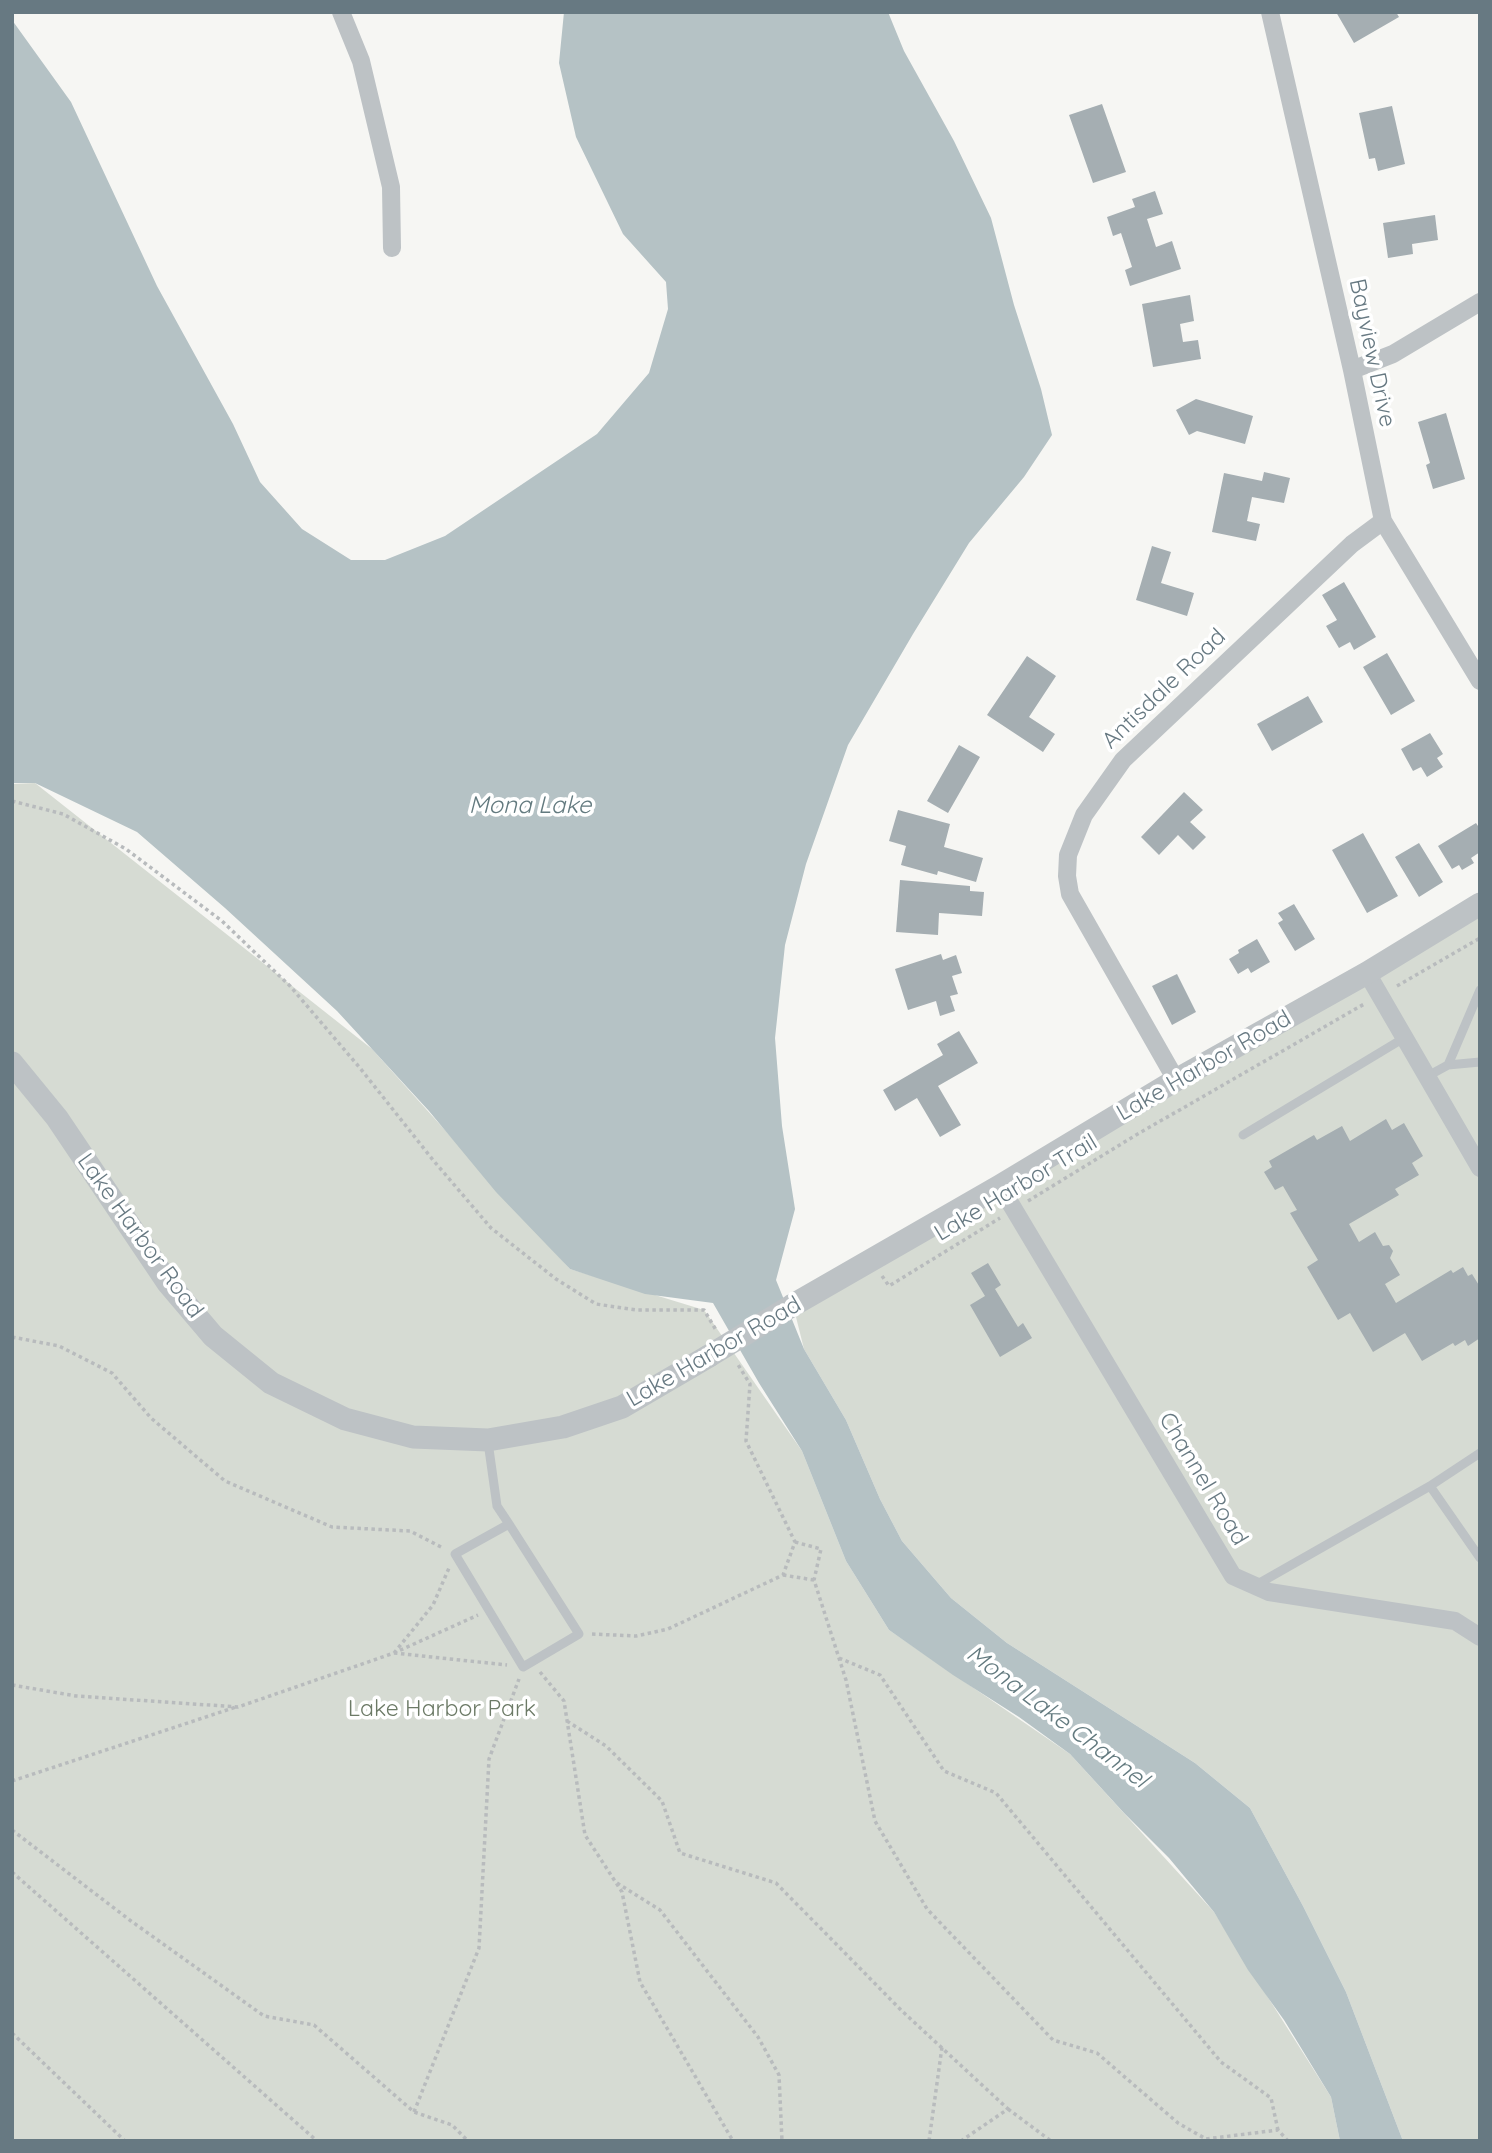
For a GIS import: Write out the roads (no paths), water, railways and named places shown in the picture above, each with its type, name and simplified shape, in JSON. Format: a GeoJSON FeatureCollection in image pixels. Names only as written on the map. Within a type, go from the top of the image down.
{"type":"FeatureCollection","features":[{"type":"Feature","properties":{"kind":"street"},"geometry":{"type":"LineString","coordinates":[[341,12],[361,61],[391,187],[392,248]]}},
{"type":"Feature","properties":{"kind":"street","name":"Bayview Drive"},"geometry":{"type":"LineString","coordinates":[[1270,12],[1352,370],[1383,521],[1480,681]]}},
{"type":"Feature","properties":{"kind":"street"},"geometry":{"type":"LineString","coordinates":[[1352,370],[1392,354],[1480,302]]}},
{"type":"Feature","properties":{"kind":"street","name":"Antisdale Road"},"geometry":{"type":"LineString","coordinates":[[1177,1080],[1070,894],[1068,855],[1084,815],[1123,760],[1352,544],[1383,521]]}},
{"type":"Feature","properties":{"kind":"street","name":"Lake Harbor Road"},"geometry":{"type":"LineString","coordinates":[[12,1063],[57,1118],[169,1283],[213,1336],[271,1383],[345,1419],[413,1437],[488,1440],[563,1427],[622,1406],[1177,1080],[1367,973],[1480,904]]}},
{"type":"Feature","properties":{"kind":"street"},"geometry":{"type":"LineString","coordinates":[[1367,973],[1480,1168]]}},
{"type":"Feature","properties":{"kind":"street","name":"Channel Road"},"geometry":{"type":"LineString","coordinates":[[1000,1186],[1233,1576],[1269,1592],[1455,1621],[1480,1637]]}},
{"type":"Feature","properties":{"kind":"lane"},"geometry":{"type":"LineString","coordinates":[[1448,1065],[1480,990]]}},
{"type":"Feature","properties":{"kind":"lane"},"geometry":{"type":"LineString","coordinates":[[1243,1135],[1404,1038]]}},
{"type":"Feature","properties":{"kind":"lane"},"geometry":{"type":"LineString","coordinates":[[1426,1077],[1448,1065],[1480,1062]]}},
{"type":"Feature","properties":{"kind":"lane"},"geometry":{"type":"LineString","coordinates":[[488,1440],[497,1506],[509,1524],[579,1634],[523,1667],[455,1554],[509,1524]]}},
{"type":"Feature","properties":{"kind":"lane"},"geometry":{"type":"LineString","coordinates":[[1255,1586],[1430,1486],[1480,1453]]}},
{"type":"Feature","properties":{"kind":"lane"},"geometry":{"type":"LineString","coordinates":[[1430,1486],[1480,1558]]}},
{"type":"Feature","properties":{"kind":"water","name":"Mona Lake"},"geometry":{"type":"Polygon","coordinates":[[[564,12],[888,12],[904,51],[954,141],[991,218],[1052,435],[1024,477],[969,543],[848,745],[806,864],[785,945],[775,1038],[782,1126],[795,1209],[776,1280],[804,1349],[846,1420],[880,1499],[902,1541],[951,1598],[1007,1643],[1195,1763],[1250,1808],[1346,1992],[1403,2141],[1340,2141],[1331,2097],[1284,2020],[1248,1970],[1214,1912],[1169,1858],[1070,1754],[889,1630],[846,1561],[802,1451],[713,1303],[645,1294],[570,1269],[496,1192],[429,1111],[337,1011],[225,908],[137,832],[35,783],[12,783],[12,20],[71,102],[157,286],[233,424],[260,482],[302,529],[351,560],[385,560],[445,536],[597,434],[649,373],[668,309],[666,282],[623,234],[576,137],[559,63],[564,12]]]}},
{"type":"Feature","properties":{"kind":"park label","name":"Lake Harbor Park"},"geometry":{"type":"Point","coordinates":[442,1709]}},
{"type":"Feature","properties":{"kind":"water label","name":"Mona Lake Channel"},"geometry":{"type":"Point","coordinates":[1057,1717]}}]}
